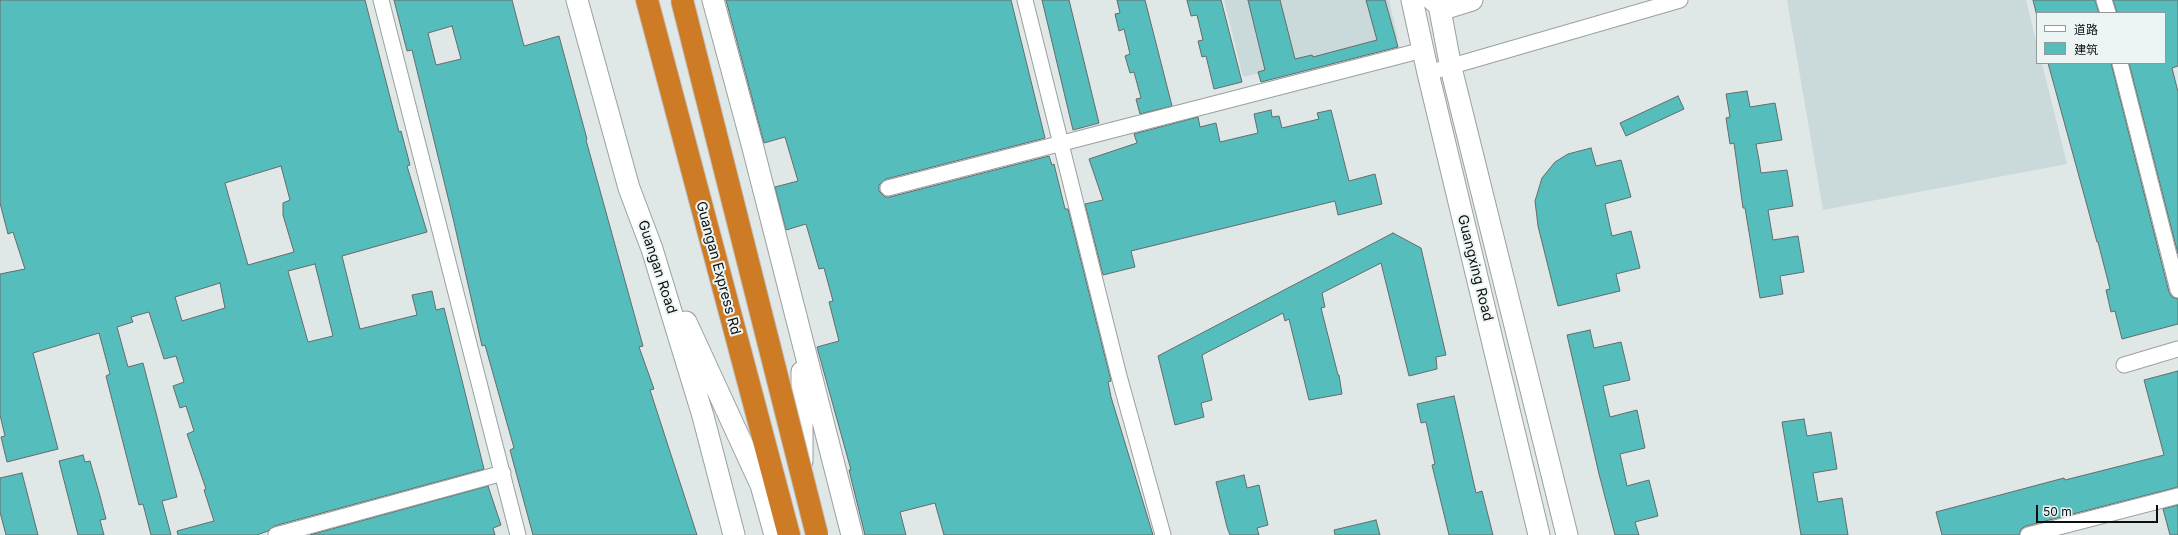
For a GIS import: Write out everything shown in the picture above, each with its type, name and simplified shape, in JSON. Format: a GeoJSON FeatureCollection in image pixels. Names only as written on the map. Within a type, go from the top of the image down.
{"type":"FeatureCollection","features":[{"type":"Feature","properties":{"kind":"highway","name":"Guangan Express Rd"},"geometry":{"type":"LineString","coordinates":[[647,0],[789,535]]}},
{"type":"Feature","properties":{"kind":"highway"},"geometry":{"type":"LineString","coordinates":[[682,0],[818,535]]}},
{"type":"Feature","properties":{"kind":"main road","name":"Guangan Road"},"geometry":{"type":"LineString","coordinates":[[576,0],[629,188],[652,249],[703,416],[734,535]]}},
{"type":"Feature","properties":{"kind":"main road"},"geometry":{"type":"LineString","coordinates":[[712,0],[852,535]]}},
{"type":"Feature","properties":{"kind":"main road","name":"Guangxing Road"},"geometry":{"type":"LineString","coordinates":[[1412,0],[1428,73],[1539,535]]}},
{"type":"Feature","properties":{"kind":"main road"},"geometry":{"type":"LineString","coordinates":[[1434,5],[1472,0]]}},
{"type":"Feature","properties":{"kind":"main road","name":"Guangxing Road"},"geometry":{"type":"LineString","coordinates":[[1434,5],[1568,535]]}},
{"type":"Feature","properties":{"kind":"main road"},"geometry":{"type":"LineString","coordinates":[[652,249],[761,485],[774,535]]}},
{"type":"Feature","properties":{"kind":"main road"},"geometry":{"type":"LineString","coordinates":[[802,341],[802,515],[808,535]]}},
{"type":"Feature","properties":{"kind":"street"},"geometry":{"type":"LineString","coordinates":[[381,0],[518,535]]}},
{"type":"Feature","properties":{"kind":"street"},"geometry":{"type":"LineString","coordinates":[[1025,0],[1119,376],[1163,535]]}},
{"type":"Feature","properties":{"kind":"street"},"geometry":{"type":"LineString","coordinates":[[1428,73],[1451,68],[1680,0]]}},
{"type":"Feature","properties":{"kind":"street"},"geometry":{"type":"LineString","coordinates":[[2104,0],[2108,12]]}},
{"type":"Feature","properties":{"kind":"street"},"geometry":{"type":"LineString","coordinates":[[888,188],[1061,145],[1423,50]]}},
{"type":"Feature","properties":{"kind":"street"},"geometry":{"type":"LineString","coordinates":[[2120,64],[2178,290]]}},
{"type":"Feature","properties":{"kind":"street"},"geometry":{"type":"LineString","coordinates":[[2124,365],[2178,349]]}},
{"type":"Feature","properties":{"kind":"street"},"geometry":{"type":"LineString","coordinates":[[276,535],[502,473]]}},
{"type":"Feature","properties":{"kind":"street"},"geometry":{"type":"LineString","coordinates":[[2028,535],[2178,496]]}},
{"type":"Feature","properties":{"kind":"shaded area"},"geometry":{"type":"Polygon","coordinates":[[[1224,0],[1389,0],[1398,39],[1243,77],[1224,0]]]}},
{"type":"Feature","properties":{"kind":"shaded area"},"geometry":{"type":"Polygon","coordinates":[[[1787,0],[2026,0],[2036,41],[2036,64],[2042,64],[2067,164],[1823,210],[1787,0]]]}},
{"type":"Feature","properties":{"kind":"building"},"geometry":{"type":"Polygon","coordinates":[[[0,0],[365,0],[399,132],[401,131],[410,165],[407,166],[427,232],[342,256],[360,329],[417,315],[412,295],[432,291],[436,310],[444,308],[484,469],[274,526],[268,531],[257,535],[178,535],[177,531],[214,521],[204,490],[206,489],[187,434],[194,431],[186,406],[180,408],[173,386],[184,382],[176,356],[164,359],[149,312],[131,317],[133,322],[117,327],[128,367],[143,363],[156,413],[177,497],[162,501],[171,535],[151,535],[143,504],[139,505],[106,376],[110,374],[99,333],[33,353],[58,449],[7,462],[1,437],[5,436],[0,415],[0,274],[25,269],[13,232],[8,234],[0,203],[0,0]],[[281,166],[225,183],[248,265],[294,252],[283,215],[283,203],[290,200],[281,166]],[[315,264],[288,271],[308,342],[333,336],[315,264]],[[220,283],[175,297],[182,321],[225,308],[220,283]]]}},
{"type":"Feature","properties":{"kind":"building"},"geometry":{"type":"Polygon","coordinates":[[[394,0],[512,0],[524,46],[559,36],[643,346],[639,347],[654,389],[650,390],[697,535],[533,535],[510,450],[514,448],[485,345],[482,346],[453,218],[412,50],[407,51],[394,0]],[[452,26],[428,33],[436,65],[461,59],[452,26]]]}},
{"type":"Feature","properties":{"kind":"building"},"geometry":{"type":"Polygon","coordinates":[[[726,0],[1011,0],[1045,138],[886,179],[879,185],[879,191],[885,197],[890,197],[1049,156],[1052,165],[1054,164],[1065,209],[1068,209],[1111,381],[1108,382],[1111,397],[1153,535],[944,535],[935,503],[900,512],[906,535],[865,535],[849,470],[851,470],[817,347],[839,341],[829,302],[833,301],[824,268],[819,269],[806,224],[786,230],[775,187],[798,181],[785,137],[764,143],[726,0]]]}},
{"type":"Feature","properties":{"kind":"building"},"geometry":{"type":"Polygon","coordinates":[[[1042,0],[1069,0],[1099,123],[1073,130],[1042,0]]]}},
{"type":"Feature","properties":{"kind":"building"},"geometry":{"type":"Polygon","coordinates":[[[1117,0],[1145,0],[1172,106],[1140,114],[1136,99],[1141,98],[1134,72],[1130,73],[1125,56],[1130,54],[1124,29],[1119,31],[1115,14],[1120,13],[1117,0]]]}},
{"type":"Feature","properties":{"kind":"building"},"geometry":{"type":"Polygon","coordinates":[[[1187,0],[1221,0],[1242,82],[1214,89],[1206,56],[1202,57],[1198,41],[1203,40],[1197,15],[1191,16],[1187,0]]]}},
{"type":"Feature","properties":{"kind":"building"},"geometry":{"type":"Polygon","coordinates":[[[1248,0],[1280,0],[1295,59],[1312,55],[1313,57],[1377,40],[1366,0],[1385,0],[1398,47],[1261,82],[1258,72],[1265,70],[1248,0]]]}},
{"type":"Feature","properties":{"kind":"building"},"geometry":{"type":"Polygon","coordinates":[[[2033,0],[2095,0],[2099,12],[2036,12],[2033,0]]]}},
{"type":"Feature","properties":{"kind":"building"},"geometry":{"type":"Polygon","coordinates":[[[2113,0],[2178,0],[2178,66],[2172,68],[2178,92],[2178,254],[2129,64],[2166,64],[2166,12],[2117,12],[2113,0]]]}},
{"type":"Feature","properties":{"kind":"building"},"geometry":{"type":"Polygon","coordinates":[[[2048,64],[2111,64],[2169,292],[2172,297],[2178,299],[2178,324],[2122,339],[2115,311],[2111,312],[2106,290],[2110,289],[2048,64]]]}},
{"type":"Feature","properties":{"kind":"building"},"geometry":{"type":"Polygon","coordinates":[[[1747,91],[1750,107],[1775,103],[1782,140],[1756,144],[1761,173],[1787,170],[1793,206],[1768,210],[1773,240],[1798,236],[1804,272],[1780,276],[1783,294],[1760,298],[1745,208],[1743,208],[1734,143],[1730,144],[1726,118],[1730,117],[1726,94],[1747,91]]]}},
{"type":"Feature","properties":{"kind":"building"},"geometry":{"type":"Polygon","coordinates":[[[1678,96],[1684,109],[1626,136],[1620,123],[1678,96]]]}},
{"type":"Feature","properties":{"kind":"building"},"geometry":{"type":"Polygon","coordinates":[[[1271,110],[1272,117],[1279,116],[1282,128],[1319,119],[1317,113],[1331,110],[1349,181],[1375,174],[1382,204],[1338,215],[1335,201],[1131,251],[1135,267],[1103,275],[1085,204],[1103,200],[1089,159],[1137,143],[1134,134],[1198,117],[1200,127],[1216,123],[1220,142],[1258,133],[1254,114],[1271,110]]]}},
{"type":"Feature","properties":{"kind":"building"},"geometry":{"type":"Polygon","coordinates":[[[1591,148],[1596,166],[1621,160],[1631,197],[1605,204],[1612,236],[1631,231],[1640,268],[1616,274],[1620,291],[1558,306],[1538,226],[1535,201],[1542,178],[1555,162],[1568,154],[1591,148]]]}},
{"type":"Feature","properties":{"kind":"building"},"geometry":{"type":"Polygon","coordinates":[[[1393,233],[1421,248],[1446,355],[1436,357],[1437,369],[1409,376],[1381,263],[1322,293],[1325,307],[1321,308],[1339,375],[1342,394],[1309,400],[1289,319],[1285,321],[1283,313],[1202,355],[1212,400],[1201,403],[1204,417],[1175,425],[1158,356],[1393,233]]]}},
{"type":"Feature","properties":{"kind":"building"},"geometry":{"type":"Polygon","coordinates":[[[1590,330],[1594,348],[1621,342],[1630,380],[1603,386],[1610,417],[1637,410],[1645,448],[1620,454],[1627,486],[1649,480],[1658,516],[1635,522],[1639,535],[1615,535],[1599,474],[1567,335],[1590,330]]]}},
{"type":"Feature","properties":{"kind":"building"},"geometry":{"type":"Polygon","coordinates":[[[2178,371],[2178,487],[2026,526],[2021,529],[2019,535],[1942,535],[1936,512],[2064,478],[2065,480],[2164,455],[2144,380],[2178,371]]]}},
{"type":"Feature","properties":{"kind":"building"},"geometry":{"type":"Polygon","coordinates":[[[1454,396],[1476,493],[1482,491],[1493,535],[1449,535],[1432,465],[1435,464],[1426,422],[1421,423],[1417,404],[1454,396]]]}},
{"type":"Feature","properties":{"kind":"building"},"geometry":{"type":"Polygon","coordinates":[[[1804,419],[1807,436],[1831,432],[1837,469],[1813,473],[1818,502],[1842,498],[1848,535],[1801,535],[1782,422],[1804,419]]]}},
{"type":"Feature","properties":{"kind":"building"},"geometry":{"type":"Polygon","coordinates":[[[83,455],[85,462],[90,461],[100,496],[106,519],[100,520],[104,535],[78,535],[59,461],[83,455]]]}},
{"type":"Feature","properties":{"kind":"building"},"geometry":{"type":"Polygon","coordinates":[[[22,473],[38,535],[6,535],[0,512],[0,478],[22,473]]]}},
{"type":"Feature","properties":{"kind":"building"},"geometry":{"type":"Polygon","coordinates":[[[1244,475],[1247,488],[1259,485],[1268,525],[1257,528],[1259,535],[1230,535],[1227,527],[1216,482],[1244,475]]]}},
{"type":"Feature","properties":{"kind":"building"},"geometry":{"type":"Polygon","coordinates":[[[488,486],[501,525],[493,528],[495,535],[310,535],[488,486]]]}},
{"type":"Feature","properties":{"kind":"building"},"geometry":{"type":"Polygon","coordinates":[[[2178,505],[2178,535],[2170,535],[2163,509],[2178,505]]]}},
{"type":"Feature","properties":{"kind":"building"},"geometry":{"type":"Polygon","coordinates":[[[1376,520],[1380,535],[1335,535],[1334,530],[1376,520]]]}}]}
